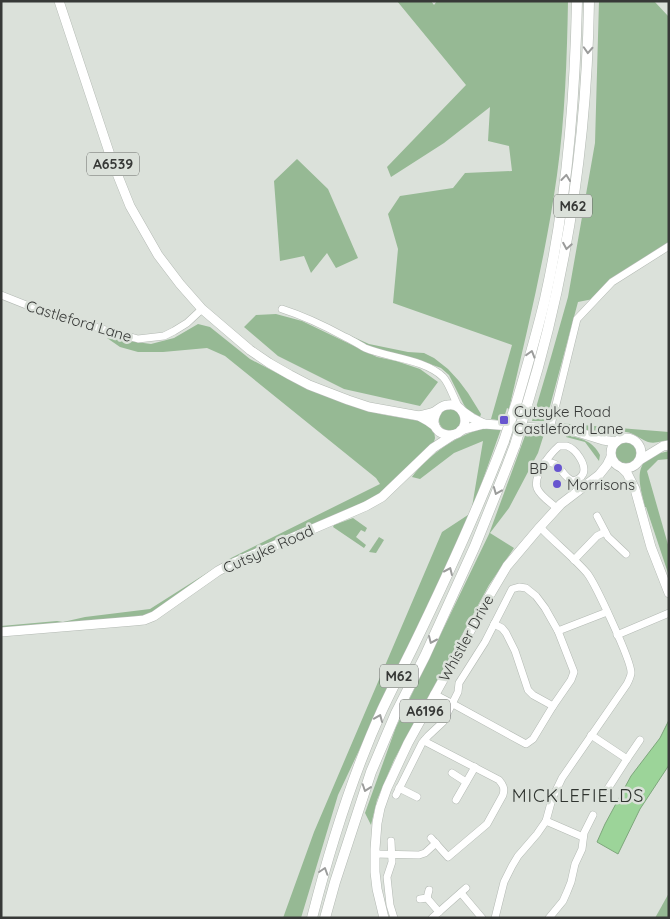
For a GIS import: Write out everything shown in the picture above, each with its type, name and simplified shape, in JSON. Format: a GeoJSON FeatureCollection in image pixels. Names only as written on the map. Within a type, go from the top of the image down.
{"type":"FeatureCollection","features":[{"type":"Feature","properties":{"kind":"highway","name":"M62"},"geometry":{"type":"LineString","coordinates":[[312,918],[322,877],[355,778],[378,719],[477,508],[504,441],[533,349],[545,299],[560,217],[572,116],[577,1]]}},
{"type":"Feature","properties":{"kind":"highway","name":"M62"},"geometry":{"type":"LineString","coordinates":[[326,918],[335,882],[371,772],[396,713],[425,656],[475,546],[507,466],[528,405],[546,343],[571,221],[579,164],[584,113],[589,1]]}},
{"type":"Feature","properties":{"kind":"main road","name":"A6539"},"geometry":{"type":"LineString","coordinates":[[59,1],[112,161],[130,206],[158,255],[202,309],[250,350],[309,385],[369,407],[419,416],[435,427]]}},
{"type":"Feature","properties":{"kind":"main road"},"geometry":{"type":"LineString","coordinates":[[433,448],[436,435],[434,418],[440,408],[450,404],[484,424]]}},
{"type":"Feature","properties":{"kind":"main road","name":"A6539"},"geometry":{"type":"LineString","coordinates":[[419,416],[440,408]]}},
{"type":"Feature","properties":{"kind":"main road"},"geometry":{"type":"LineString","coordinates":[[461,409],[465,421],[461,430]]}},
{"type":"Feature","properties":{"kind":"main road"},"geometry":{"type":"LineString","coordinates":[[435,427],[444,435],[452,435],[461,430],[484,424],[550,429],[574,431],[616,442]]}},
{"type":"Feature","properties":{"kind":"main road","name":"Cutsyke Road"},"geometry":{"type":"LineString","coordinates":[[1,632],[144,620],[154,616],[229,565],[366,506],[382,497],[433,448],[452,435]]}},
{"type":"Feature","properties":{"kind":"main road"},"geometry":{"type":"LineString","coordinates":[[590,436],[605,447],[614,462],[627,473],[635,489],[651,547],[669,593]]}},
{"type":"Feature","properties":{"kind":"main road"},"geometry":{"type":"LineString","coordinates":[[611,456],[611,450],[616,442],[623,438],[634,440],[637,443],[641,453],[635,489]]}},
{"type":"Feature","properties":{"kind":"main road"},"geometry":{"type":"LineString","coordinates":[[637,443],[666,446]]}},
{"type":"Feature","properties":{"kind":"main road"},"geometry":{"type":"LineString","coordinates":[[621,468],[627,469],[666,446]]}},
{"type":"Feature","properties":{"kind":"main road","name":"Whistler Drive"},"geometry":{"type":"LineString","coordinates":[[384,918],[375,872],[376,823],[386,788],[412,734],[507,566],[557,508],[599,475],[611,456]]}},
{"type":"Feature","properties":{"kind":"main road","name":"Whistler Drive"},"geometry":{"type":"LineString","coordinates":[[599,475],[621,468]]}},
{"type":"Feature","properties":{"kind":"street"},"geometry":{"type":"LineString","coordinates":[[550,429],[577,319],[612,282],[669,246]]}},
{"type":"Feature","properties":{"kind":"street","name":"Castleford Lane"},"geometry":{"type":"LineString","coordinates":[[1,295],[49,314],[138,339],[164,336],[187,323],[202,309]]}},
{"type":"Feature","properties":{"kind":"street"},"geometry":{"type":"LineString","coordinates":[[282,309],[321,325],[376,352],[417,363],[434,370],[448,383],[461,409]]}},
{"type":"Feature","properties":{"kind":"street"},"geometry":{"type":"LineString","coordinates":[[440,408],[448,397],[449,388]]}},
{"type":"Feature","properties":{"kind":"street"},"geometry":{"type":"LineString","coordinates":[[545,462],[553,462],[567,478],[573,481],[578,480],[584,473],[584,467],[574,450],[568,446],[559,446],[545,462],[541,468],[536,482],[538,490],[557,508]]}},
{"type":"Feature","properties":{"kind":"street"},"geometry":{"type":"LineString","coordinates":[[597,516],[612,542],[626,554]]}},
{"type":"Feature","properties":{"kind":"street"},"geometry":{"type":"LineString","coordinates":[[498,917],[504,882],[512,866],[546,821],[552,799],[562,778],[627,684],[631,670],[607,612],[588,574],[540,527]]}},
{"type":"Feature","properties":{"kind":"street"},"geometry":{"type":"LineString","coordinates":[[574,560],[597,536],[605,532]]}},
{"type":"Feature","properties":{"kind":"street"},"geometry":{"type":"LineString","coordinates":[[417,797],[398,791],[422,743],[442,724],[453,704],[458,692],[459,683],[485,642],[512,590],[519,587],[526,588],[536,596],[558,630],[574,669],[572,680],[553,706],[533,739],[526,744],[453,704],[434,694]]}},
{"type":"Feature","properties":{"kind":"street"},"geometry":{"type":"LineString","coordinates":[[558,630],[607,612]]}},
{"type":"Feature","properties":{"kind":"street"},"geometry":{"type":"LineString","coordinates":[[617,635],[669,613]]}},
{"type":"Feature","properties":{"kind":"street"},"geometry":{"type":"LineString","coordinates":[[494,624],[502,628],[506,633],[515,651],[528,690],[533,695],[553,706]]}},
{"type":"Feature","properties":{"kind":"street"},"geometry":{"type":"LineString","coordinates":[[591,735],[627,759]]}},
{"type":"Feature","properties":{"kind":"street"},"geometry":{"type":"LineString","coordinates":[[607,790],[640,740]]}},
{"type":"Feature","properties":{"kind":"street"},"geometry":{"type":"LineString","coordinates":[[375,854],[419,855],[425,853],[433,840],[448,857],[487,824],[503,795],[503,785],[499,780],[424,741]]}},
{"type":"Feature","properties":{"kind":"street"},"geometry":{"type":"LineString","coordinates":[[456,800],[475,767]]}},
{"type":"Feature","properties":{"kind":"street"},"geometry":{"type":"LineString","coordinates":[[452,773],[466,782]]}},
{"type":"Feature","properties":{"kind":"street"},"geometry":{"type":"LineString","coordinates":[[549,918],[563,901],[567,892],[575,864],[582,849],[583,837],[594,815]]}},
{"type":"Feature","properties":{"kind":"street"},"geometry":{"type":"LineString","coordinates":[[546,821],[583,837]]}},
{"type":"Feature","properties":{"kind":"street"},"geometry":{"type":"LineString","coordinates":[[391,841],[391,866],[386,877],[394,918]]}},
{"type":"Feature","properties":{"kind":"street"},"geometry":{"type":"LineString","coordinates":[[430,890],[424,898],[439,912]]}},
{"type":"Feature","properties":{"kind":"street"},"geometry":{"type":"LineString","coordinates":[[432,918],[463,891],[482,918]]}},
{"type":"Feature","properties":{"kind":"shaded area"},"geometry":{"type":"Polygon","coordinates":[[[397,1],[431,1],[434,5],[437,1],[568,1],[564,110],[553,205],[523,351],[509,409],[507,408],[503,421],[491,419],[512,345],[393,303],[398,249],[388,214],[400,196],[453,188],[465,173],[512,171],[509,146],[488,141],[490,107],[444,143],[391,177],[387,167],[466,85],[397,1]]]}},
{"type":"Feature","properties":{"kind":"shaded area"},"geometry":{"type":"Polygon","coordinates":[[[599,1],[654,1],[669,17],[669,245],[593,299],[578,302],[546,421],[532,421],[568,297],[595,143],[599,1]]]}},
{"type":"Feature","properties":{"kind":"shaded area"},"geometry":{"type":"Polygon","coordinates":[[[297,159],[328,189],[358,258],[336,268],[327,253],[311,273],[304,256],[280,261],[274,181],[297,159]]]}},
{"type":"Feature","properties":{"kind":"shaded area"},"geometry":{"type":"Polygon","coordinates":[[[276,314],[302,321],[377,357],[420,369],[438,382],[420,406],[344,389],[278,356],[244,327],[256,315],[276,314]]]}},
{"type":"Feature","properties":{"kind":"shaded area"},"geometry":{"type":"Polygon","coordinates":[[[198,324],[210,327],[250,359],[296,383],[380,414],[425,422],[434,431],[434,442],[380,496],[223,566],[151,616],[1,630],[1,626],[63,622],[85,617],[150,609],[229,559],[380,484],[376,478],[225,356],[207,348],[138,352],[120,347],[107,338],[151,344],[174,338],[198,324]]]}},
{"type":"Feature","properties":{"kind":"shaded area"},"geometry":{"type":"Polygon","coordinates":[[[331,327],[369,344],[408,352],[424,353],[434,358],[459,381],[481,414],[480,417],[468,410],[464,405],[449,375],[441,368],[419,360],[377,350],[331,327]]]}},
{"type":"Feature","properties":{"kind":"shaded area"},"geometry":{"type":"Polygon","coordinates":[[[450,409],[458,412],[461,420],[458,428],[450,431],[442,428],[439,420],[442,412],[450,409]]]}},
{"type":"Feature","properties":{"kind":"shaded area"},"geometry":{"type":"Polygon","coordinates":[[[557,423],[669,432],[669,440],[651,443],[623,432],[606,437],[556,427],[557,423]]]}},
{"type":"Feature","properties":{"kind":"shaded area"},"geometry":{"type":"Polygon","coordinates":[[[488,428],[501,429],[471,513],[483,441],[454,453],[420,479],[412,477],[436,453],[456,439],[477,430],[488,428]]]}},
{"type":"Feature","properties":{"kind":"shaded area"},"geometry":{"type":"Polygon","coordinates":[[[526,433],[544,434],[538,453],[509,508],[490,533],[514,548],[489,585],[394,760],[377,800],[371,825],[365,813],[396,727],[489,534],[526,433]]]}},
{"type":"Feature","properties":{"kind":"shaded area"},"geometry":{"type":"Polygon","coordinates":[[[566,435],[582,439],[594,446],[600,455],[599,461],[585,442],[566,437],[566,435]]]}},
{"type":"Feature","properties":{"kind":"shaded area"},"geometry":{"type":"Polygon","coordinates":[[[626,442],[634,445],[637,453],[634,461],[626,464],[618,461],[615,453],[618,445],[626,442]]]}},
{"type":"Feature","properties":{"kind":"shaded area"},"geometry":{"type":"Polygon","coordinates":[[[669,451],[669,459],[658,460],[647,471],[669,548],[669,576],[645,507],[641,489],[640,470],[648,458],[669,451]]]}},
{"type":"Feature","properties":{"kind":"shaded area"},"geometry":{"type":"Polygon","coordinates":[[[471,513],[338,795],[301,918],[283,918],[314,832],[442,532],[471,513]]]}},
{"type":"Feature","properties":{"kind":"shaded area"},"geometry":{"type":"Polygon","coordinates":[[[353,518],[367,528],[365,532],[361,530],[356,537],[366,545],[364,548],[333,527],[353,518]]]}},
{"type":"Feature","properties":{"kind":"shaded area"},"geometry":{"type":"Polygon","coordinates":[[[379,537],[384,540],[376,553],[369,552],[379,537]]]}},
{"type":"Feature","properties":{"kind":"shaded area"},"geometry":{"type":"Polygon","coordinates":[[[669,720],[669,765],[640,809],[618,854],[597,842],[631,776],[660,738],[669,720]]]}},
{"type":"Feature","properties":{"kind":"shaded area"},"geometry":{"type":"Polygon","coordinates":[[[669,893],[669,918],[655,918],[669,893]]]}},
{"type":"Feature","properties":{"kind":"place","name":"Cutsyke Road Castleford Lane"},"geometry":{"type":"Point","coordinates":[504,420]}},
{"type":"Feature","properties":{"kind":"place","name":"BP"},"geometry":{"type":"Point","coordinates":[558,468]}},
{"type":"Feature","properties":{"kind":"place","name":"Morrisons"},"geometry":{"type":"Point","coordinates":[557,484]}},
{"type":"Feature","properties":{"kind":"district","name":"MICKLEFIELDS"},"geometry":{"type":"Point","coordinates":[578,795]}}]}
